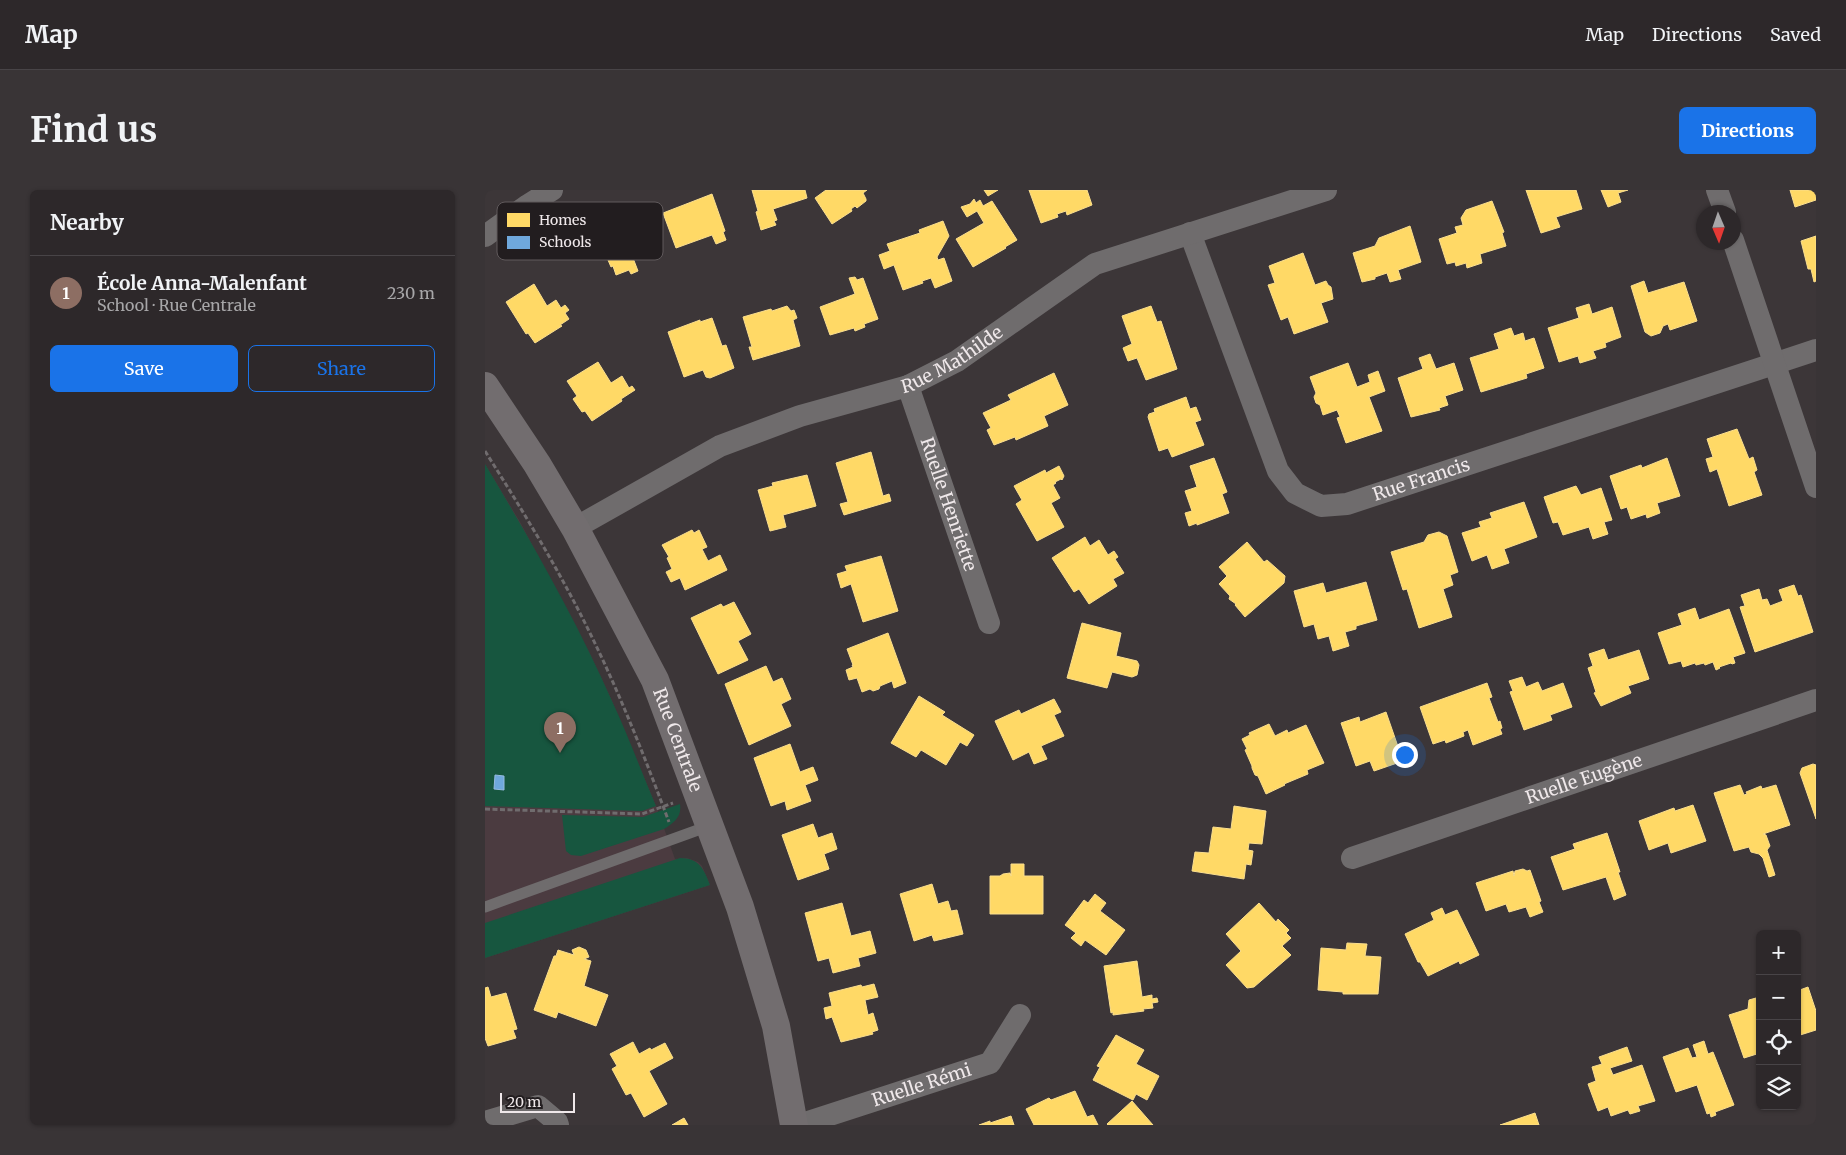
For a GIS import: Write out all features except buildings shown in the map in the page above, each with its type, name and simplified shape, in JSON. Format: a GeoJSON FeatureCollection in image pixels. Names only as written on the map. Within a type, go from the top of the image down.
{"type":"FeatureCollection","features":[{"type":"Feature","properties":{"kind":"street"},"geometry":{"type":"LineString","coordinates":[[531,202],[552,190]]}},
{"type":"Feature","properties":{"kind":"street","name":"Rue Mathilde"},"geometry":{"type":"LineString","coordinates":[[575,528],[719,446],[800,416],[908,386],[957,361],[1095,264],[1326,190]]}},
{"type":"Feature","properties":{"kind":"street"},"geometry":{"type":"LineString","coordinates":[[1717,190],[1722,205]]}},
{"type":"Feature","properties":{"kind":"street"},"geometry":{"type":"LineString","coordinates":[[485,236],[497,227]]}},
{"type":"Feature","properties":{"kind":"street","name":"Rue Francis"},"geometry":{"type":"LineString","coordinates":[[1190,233],[1278,471],[1295,493],[1321,506],[1347,504],[1816,350]]}},
{"type":"Feature","properties":{"kind":"street"},"geometry":{"type":"LineString","coordinates":[[1736,250],[1816,487]]}},
{"type":"Feature","properties":{"kind":"street","name":"Ruelle Henriette"},"geometry":{"type":"LineString","coordinates":[[908,386],[989,623]]}},
{"type":"Feature","properties":{"kind":"street","name":"Rue Centrale"},"geometry":{"type":"LineString","coordinates":[[487,392],[537,464],[575,528],[655,680],[740,907],[776,1026],[794,1125]]}},
{"type":"Feature","properties":{"kind":"street","name":"Ruelle Eugène"},"geometry":{"type":"LineString","coordinates":[[1352,858],[1816,700]]}},
{"type":"Feature","properties":{"kind":"street","name":"Ruelle Rémi"},"geometry":{"type":"LineString","coordinates":[[799,1125],[990,1063],[1020,1015]]}},
{"type":"Feature","properties":{"kind":"street"},"geometry":{"type":"LineString","coordinates":[[485,1122],[538,1106],[558,1125]]}},
{"type":"Feature","properties":{"kind":"lane"},"geometry":{"type":"LineString","coordinates":[[485,907],[709,826]]}},
{"type":"Feature","properties":{"kind":"path"},"geometry":{"type":"LineString","coordinates":[[485,451],[526,516],[587,626],[642,749],[663,806]]}},
{"type":"Feature","properties":{"kind":"path"},"geometry":{"type":"LineString","coordinates":[[485,809],[642,814],[697,794]]}},
{"type":"Feature","properties":{"kind":"shaded area"},"geometry":{"type":"Polygon","coordinates":[[[485,464],[520,522],[589,652],[612,701],[656,806],[675,859],[687,858],[698,862],[702,866],[710,885],[485,958],[485,464]]]}},
{"type":"Feature","properties":{"kind":"green space"},"geometry":{"type":"Polygon","coordinates":[[[485,464],[536,551],[598,670],[656,806],[642,811],[485,806],[485,464]]]}},
{"type":"Feature","properties":{"kind":"green space"},"geometry":{"type":"Polygon","coordinates":[[[680,804],[680,813],[677,819],[664,829],[581,856],[571,855],[566,851],[562,815],[643,817],[680,804]]]}},
{"type":"Feature","properties":{"kind":"green space"},"geometry":{"type":"Polygon","coordinates":[[[680,858],[696,862],[710,885],[485,958],[485,923],[680,858]]]}},
{"type":"Feature","properties":{"kind":"place","name":"École Anna-Malenfant"},"geometry":{"type":"Point","coordinates":[560,753]}}]}
